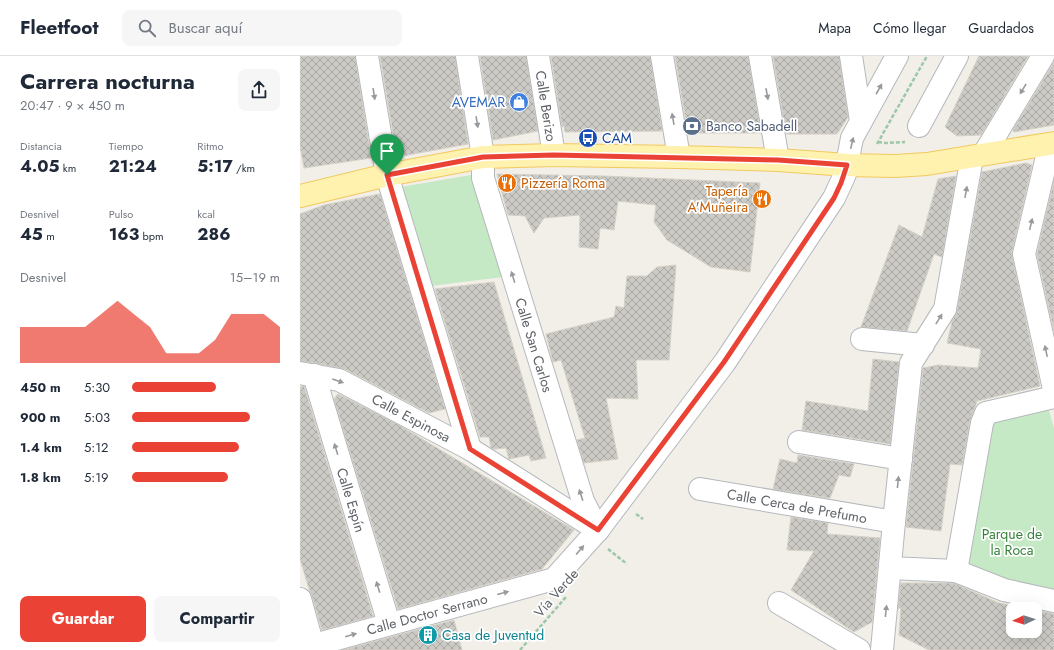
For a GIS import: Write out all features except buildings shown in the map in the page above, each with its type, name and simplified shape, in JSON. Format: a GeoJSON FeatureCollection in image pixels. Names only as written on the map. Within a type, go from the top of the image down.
{"type":"FeatureCollection","features":[{"type":"Feature","properties":{"kind":"main road"},"geometry":{"type":"LineString","coordinates":[[300,196],[387,175],[483,157],[554,155],[679,157],[895,166],[927,164],[1052,143]]}},
{"type":"Feature","properties":{"kind":"street"},"geometry":{"type":"LineString","coordinates":[[367,56],[387,175],[470,449]]}},
{"type":"Feature","properties":{"kind":"street","name":"Calle San Carlos"},"geometry":{"type":"LineString","coordinates":[[467,56],[483,157],[483,178],[485,186],[583,501],[598,530]]}},
{"type":"Feature","properties":{"kind":"street","name":"Calle Berizo"},"geometry":{"type":"LineString","coordinates":[[538,56],[554,155]]}},
{"type":"Feature","properties":{"kind":"street"},"geometry":{"type":"LineString","coordinates":[[662,56],[679,157]]}},
{"type":"Feature","properties":{"kind":"street"},"geometry":{"type":"LineString","coordinates":[[760,56],[778,160]]}},
{"type":"Feature","properties":{"kind":"street"},"geometry":{"type":"LineString","coordinates":[[851,56],[861,121]]}},
{"type":"Feature","properties":{"kind":"street"},"geometry":{"type":"LineString","coordinates":[[598,530],[724,362],[834,198],[847,165],[852,138],[897,56]]}},
{"type":"Feature","properties":{"kind":"street"},"geometry":{"type":"LineString","coordinates":[[919,126],[957,56]]}},
{"type":"Feature","properties":{"kind":"street"},"geometry":{"type":"LineString","coordinates":[[882,650],[911,363],[946,309],[978,156],[1043,56]]}},
{"type":"Feature","properties":{"kind":"street"},"geometry":{"type":"LineString","coordinates":[[1052,143],[1024,254],[1054,389]]}},
{"type":"Feature","properties":{"kind":"street"},"geometry":{"type":"LineString","coordinates":[[862,339],[922,345]]}},
{"type":"Feature","properties":{"kind":"street","name":"Calle Espinosa"},"geometry":{"type":"LineString","coordinates":[[307,374],[339,380],[470,449],[598,530]]}},
{"type":"Feature","properties":{"kind":"street","name":"Calle Espín"},"geometry":{"type":"LineString","coordinates":[[307,374],[389,624]]}},
{"type":"Feature","properties":{"kind":"street"},"geometry":{"type":"LineString","coordinates":[[956,571],[982,423],[986,413],[1054,397]]}},
{"type":"Feature","properties":{"kind":"street"},"geometry":{"type":"LineString","coordinates":[[799,442],[901,459]]}},
{"type":"Feature","properties":{"kind":"street","name":"Calle Cerca de Prefumo"},"geometry":{"type":"LineString","coordinates":[[700,489],[894,522]]}},
{"type":"Feature","properties":{"kind":"street","name":"Calle Doctor Serrano"},"geometry":{"type":"LineString","coordinates":[[309,648],[389,624],[554,579],[598,530]]}},
{"type":"Feature","properties":{"kind":"street"},"geometry":{"type":"LineString","coordinates":[[890,568],[956,571],[1004,590],[1054,601]]}},
{"type":"Feature","properties":{"kind":"street"},"geometry":{"type":"LineString","coordinates":[[300,599],[309,648]]}},
{"type":"Feature","properties":{"kind":"street"},"geometry":{"type":"LineString","coordinates":[[779,603],[859,650]]}},
{"type":"Feature","properties":{"kind":"path"},"geometry":{"type":"LineString","coordinates":[[608,549],[627,564]]}},
{"type":"Feature","properties":{"kind":"path","name":"Vía Verde"},"geometry":{"type":"LineString","coordinates":[[520,650],[567,596]]}},
{"type":"Feature","properties":{"kind":"green space"},"geometry":{"type":"Polygon","coordinates":[[[471,175],[503,277],[431,286],[401,187],[471,175]]]}},
{"type":"Feature","properties":{"kind":"green space","name":"Parque de la Roca"},"geometry":{"type":"Polygon","coordinates":[[[1047,404],[1054,428],[1054,596],[965,571],[987,418],[1047,404]]]}},
{"type":"Feature","properties":{"kind":"place","name":"AVEMAR"},"geometry":{"type":"Point","coordinates":[519,102]}},
{"type":"Feature","properties":{"kind":"place","name":"Banco Sabadell"},"geometry":{"type":"Point","coordinates":[692,126]}},
{"type":"Feature","properties":{"kind":"place","name":"CAM"},"geometry":{"type":"Point","coordinates":[588,138]}},
{"type":"Feature","properties":{"kind":"place","name":"Pizzería Roma"},"geometry":{"type":"Point","coordinates":[507,183]}},
{"type":"Feature","properties":{"kind":"place","name":"Tapería A'Muñeira"},"geometry":{"type":"Point","coordinates":[762,199]}},
{"type":"Feature","properties":{"kind":"place","name":"Casa de Juventud"},"geometry":{"type":"Point","coordinates":[428,635]}},
{"type":"Feature","properties":{"kind":"route"},"geometry":{"type":"LineString","coordinates":[[554,155],[778,160],[847,165],[845,174],[834,198],[724,362],[598,530],[470,449],[387,175],[483,157],[554,155]]}}]}
